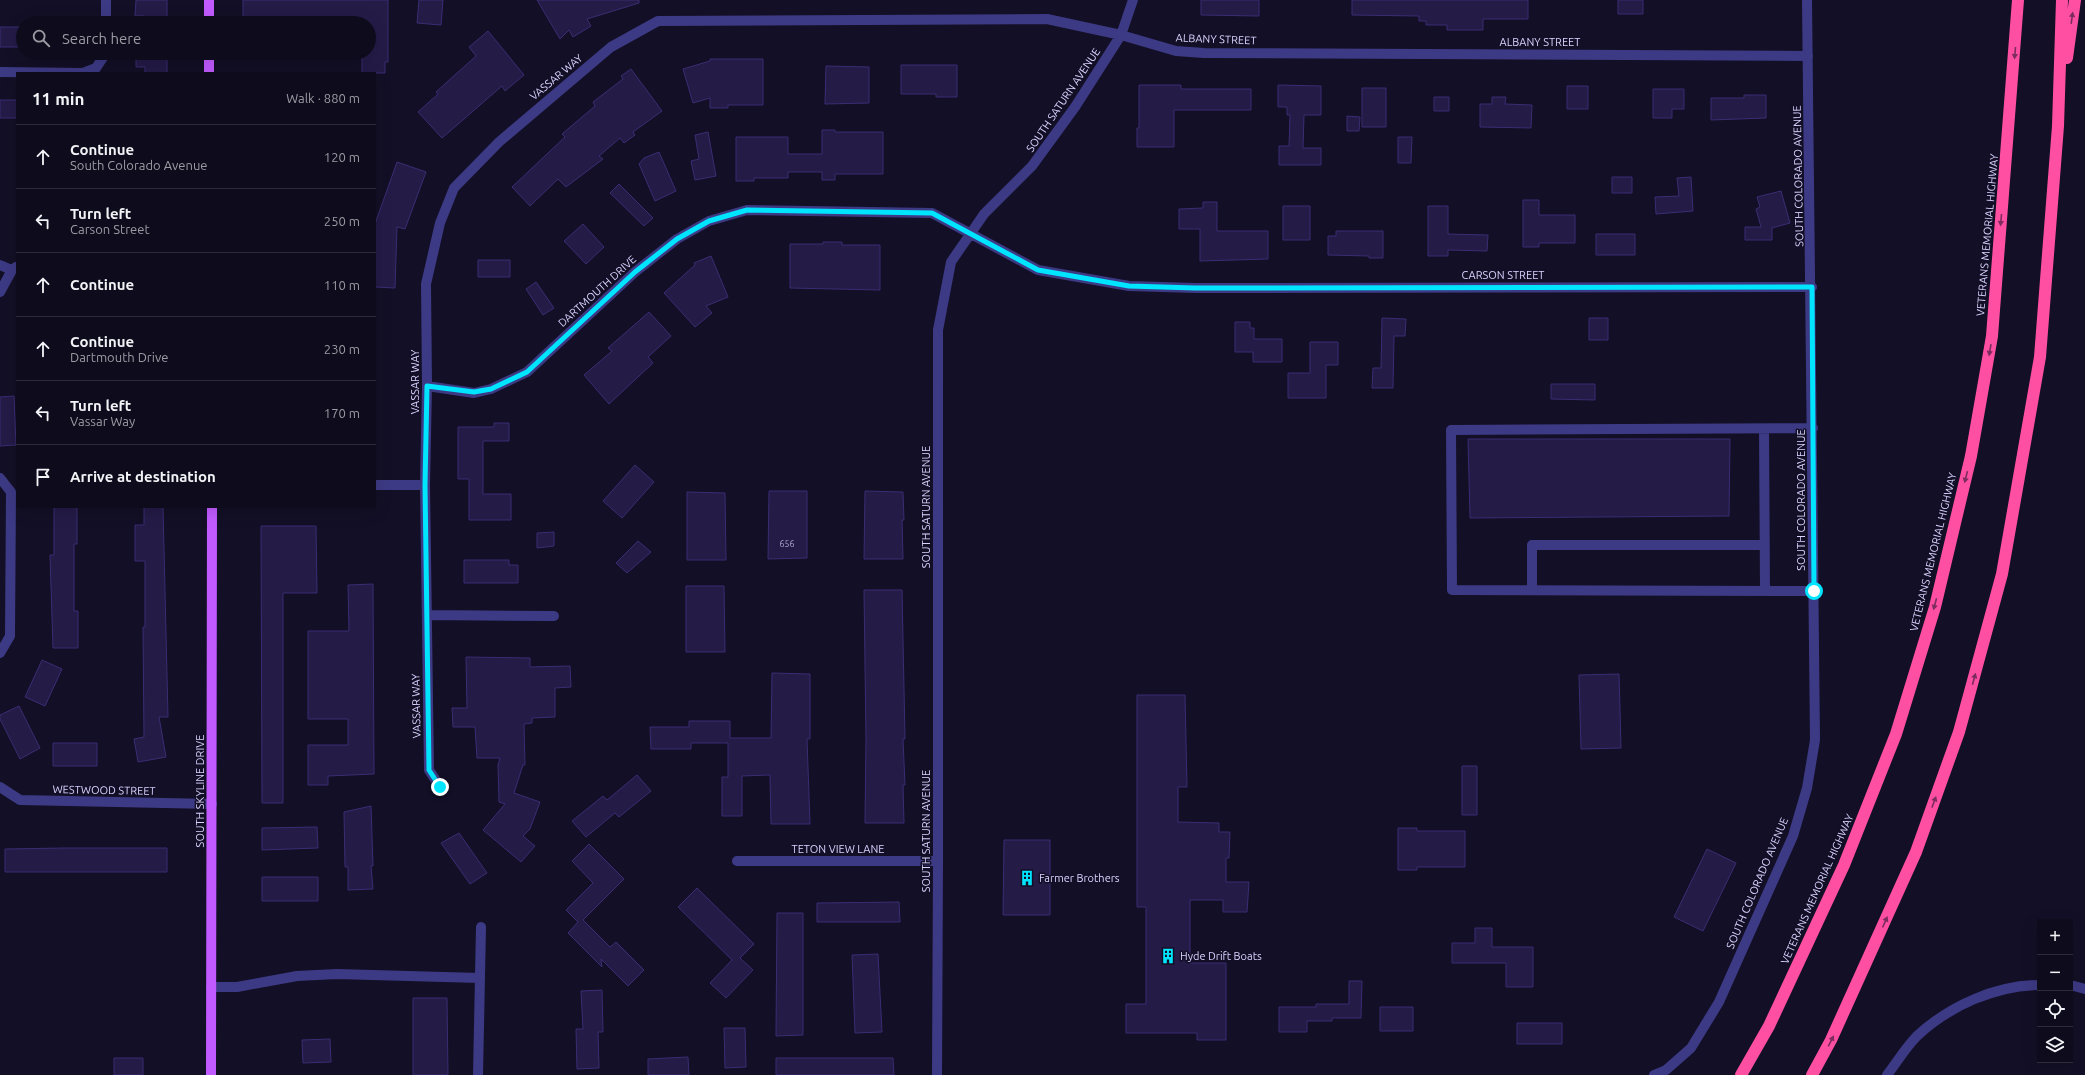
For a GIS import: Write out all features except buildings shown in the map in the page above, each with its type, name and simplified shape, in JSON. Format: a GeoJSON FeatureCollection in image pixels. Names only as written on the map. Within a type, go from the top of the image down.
{"type":"FeatureCollection","features":[{"type":"Feature","properties":{"kind":"highway","name":"VETERANS MEMORIAL HIGHWAY"},"geometry":{"type":"LineString","coordinates":[[1741,1075],[1769,1026],[1844,865],[1896,734],[1935,607],[1971,456],[1992,336],[2017,33],[2017,0]]}},
{"type":"Feature","properties":{"kind":"highway"},"geometry":{"type":"LineString","coordinates":[[1812,1075],[1832,1040],[1916,852],[1959,732],[2002,574],[2040,357],[2058,126],[2062,0]]}},
{"type":"Feature","properties":{"kind":"highway"},"geometry":{"type":"LineString","coordinates":[[2058,126],[2075,0]]}},
{"type":"Feature","properties":{"kind":"main road"},"geometry":{"type":"LineString","coordinates":[[208,0],[209,16]]}},
{"type":"Feature","properties":{"kind":"main road"},"geometry":{"type":"LineString","coordinates":[[209,60],[209,72]]}},
{"type":"Feature","properties":{"kind":"main road","name":"SOUTH SKYLINE DRIVE"},"geometry":{"type":"LineString","coordinates":[[211,1075],[212,508]]}},
{"type":"Feature","properties":{"kind":"street"},"geometry":{"type":"LineString","coordinates":[[106,0],[106,16]]}},
{"type":"Feature","properties":{"kind":"street","name":"SOUTH SATURN AVENUE"},"geometry":{"type":"LineString","coordinates":[[937,1075],[938,330],[951,262],[984,214],[1032,166],[1075,108],[1121,35],[1133,0]]}},
{"type":"Feature","properties":{"kind":"street","name":"SOUTH COLORADO AVENUE"},"geometry":{"type":"LineString","coordinates":[[1654,1075],[1666,1070],[1691,1048],[1719,1002],[1792,836],[1807,788],[1815,740],[1812,287],[1807,0]]}},
{"type":"Feature","properties":{"kind":"street","name":"ALBANY STREET"},"geometry":{"type":"LineString","coordinates":[[611,47],[658,20],[1047,19],[1121,35],[1176,51],[1204,53],[1808,56]]}},
{"type":"Feature","properties":{"kind":"street","name":"VASSAR WAY"},"geometry":{"type":"LineString","coordinates":[[440,787],[429,770],[425,485],[427,386],[426,284],[440,224],[454,188],[499,142],[611,47]]}},
{"type":"Feature","properties":{"kind":"street"},"geometry":{"type":"LineString","coordinates":[[86,72],[96,68],[101,60]]}},
{"type":"Feature","properties":{"kind":"street"},"geometry":{"type":"LineString","coordinates":[[0,72],[16,72]]}},
{"type":"Feature","properties":{"kind":"street","name":"DARTMOUTH DRIVE"},"geometry":{"type":"LineString","coordinates":[[427,386],[474,392],[491,389],[527,372],[635,272],[677,239],[709,221],[747,210],[932,213]]}},
{"type":"Feature","properties":{"kind":"street","name":"CARSON STREET"},"geometry":{"type":"LineString","coordinates":[[932,213],[971,232],[1038,270],[1129,286],[1195,288],[1812,287]]}},
{"type":"Feature","properties":{"kind":"street"},"geometry":{"type":"LineString","coordinates":[[0,265],[14,268],[0,292]]}},
{"type":"Feature","properties":{"kind":"street"},"geometry":{"type":"LineString","coordinates":[[1813,428],[1451,430],[1452,590],[1814,591]]}},
{"type":"Feature","properties":{"kind":"street"},"geometry":{"type":"LineString","coordinates":[[1764,429],[1765,591]]}},
{"type":"Feature","properties":{"kind":"street"},"geometry":{"type":"LineString","coordinates":[[0,478],[11,492],[10,636],[0,653]]}},
{"type":"Feature","properties":{"kind":"street"},"geometry":{"type":"LineString","coordinates":[[376,485],[425,485]]}},
{"type":"Feature","properties":{"kind":"street"},"geometry":{"type":"LineString","coordinates":[[1532,590],[1532,545],[1764,545]]}},
{"type":"Feature","properties":{"kind":"street"},"geometry":{"type":"LineString","coordinates":[[427,615],[554,616]]}},
{"type":"Feature","properties":{"kind":"street","name":"WESTWOOD STREET"},"geometry":{"type":"LineString","coordinates":[[0,787],[20,800],[212,804]]}},
{"type":"Feature","properties":{"kind":"street","name":"TETON VIEW LANE"},"geometry":{"type":"LineString","coordinates":[[738,861],[938,861]]}},
{"type":"Feature","properties":{"kind":"street"},"geometry":{"type":"LineString","coordinates":[[478,1075],[481,927]]}},
{"type":"Feature","properties":{"kind":"street"},"geometry":{"type":"LineString","coordinates":[[211,987],[237,987],[297,976],[337,974],[480,978]]}},
{"type":"Feature","properties":{"kind":"street"},"geometry":{"type":"LineString","coordinates":[[1887,1075],[1916,1037],[1942,1016],[1987,994],[2026,985],[2037,985]]}},
{"type":"Feature","properties":{"kind":"street"},"geometry":{"type":"LineString","coordinates":[[2073,986],[2085,989]]}},
{"type":"Feature","properties":{"kind":"place","name":"Farmer Brothers"},"geometry":{"type":"Point","coordinates":[1027,878]}},
{"type":"Feature","properties":{"kind":"place","name":"Hyde Drift Boats"},"geometry":{"type":"Point","coordinates":[1168,956]}},
{"type":"Feature","properties":{"kind":"route"},"geometry":{"type":"LineString","coordinates":[[440,787],[429,770],[425,485],[427,386],[474,392],[491,389],[527,372],[635,272],[677,239],[709,221],[747,210],[932,213],[971,232],[1038,270],[1129,286],[1195,288],[1812,287],[1814,591]]}}]}
